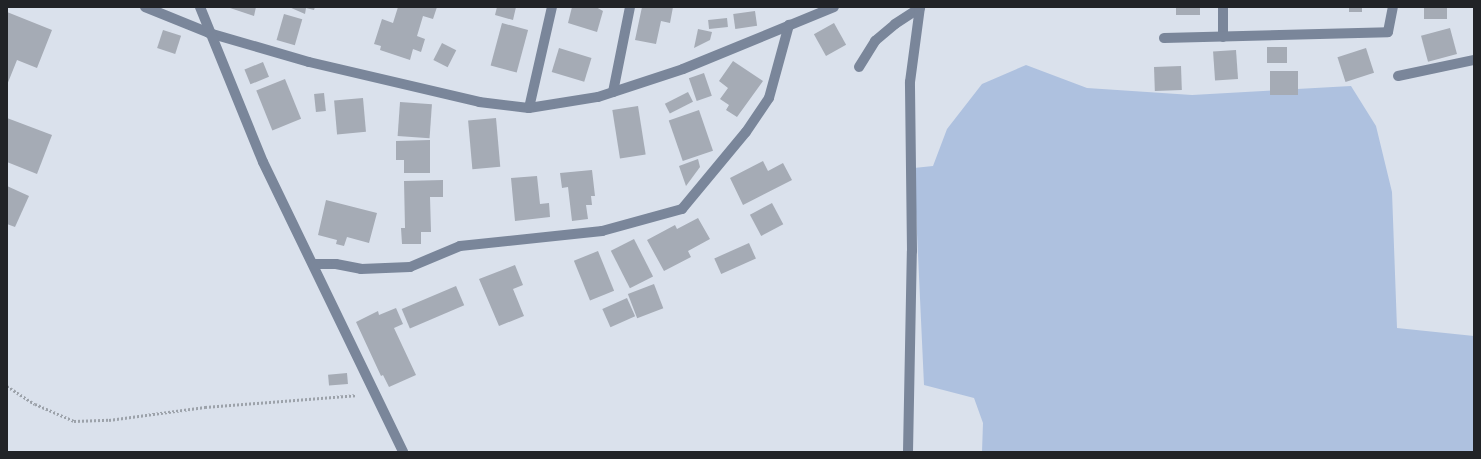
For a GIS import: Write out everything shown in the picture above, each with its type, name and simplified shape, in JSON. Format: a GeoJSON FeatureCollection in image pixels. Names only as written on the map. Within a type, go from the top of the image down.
{"type":"FeatureCollection","features":[{"type":"Feature","properties":{"kind":"street"},"geometry":{"type":"LineString","coordinates":[[145,7],[209,33],[309,62],[440,93],[504,106],[529,108],[564,104],[613,92],[683,69],[834,7]]}},
{"type":"Feature","properties":{"kind":"street"},"geometry":{"type":"LineString","coordinates":[[200,7],[209,33],[262,162],[313,264],[403,452]]}},
{"type":"Feature","properties":{"kind":"street"},"geometry":{"type":"LineString","coordinates":[[529,108],[552,7]]}},
{"type":"Feature","properties":{"kind":"street"},"geometry":{"type":"LineString","coordinates":[[613,92],[630,7]]}},
{"type":"Feature","properties":{"kind":"street"},"geometry":{"type":"LineString","coordinates":[[1223,7],[1223,36]]}},
{"type":"Feature","properties":{"kind":"street"},"geometry":{"type":"LineString","coordinates":[[1164,38],[1388,32],[1393,7]]}},
{"type":"Feature","properties":{"kind":"street"},"geometry":{"type":"LineString","coordinates":[[859,67],[875,41],[894,24],[920,8]]}},
{"type":"Feature","properties":{"kind":"street"},"geometry":{"type":"LineString","coordinates":[[908,452],[912,251],[910,82],[920,8]]}},
{"type":"Feature","properties":{"kind":"street"},"geometry":{"type":"LineString","coordinates":[[313,264],[336,264],[361,269],[410,267],[460,246],[602,231],[682,209],[746,132],[769,98],[789,25]]}},
{"type":"Feature","properties":{"kind":"street"},"geometry":{"type":"LineString","coordinates":[[1398,76],[1474,60]]}},
{"type":"Feature","properties":{"kind":"path"},"geometry":{"type":"LineString","coordinates":[[7,386],[35,404],[74,421],[109,420],[205,407],[375,394]]}},
{"type":"Feature","properties":{"kind":"shaded area"},"geometry":{"type":"Polygon","coordinates":[[[1026,65],[1087,88],[1192,95],[1351,86],[1376,126],[1392,192],[1397,328],[1474,336],[1474,452],[982,452],[983,423],[974,398],[924,385],[914,168],[933,166],[947,129],[982,84],[1026,65]]]}},
{"type":"Feature","properties":{"kind":"building"},"geometry":{"type":"Polygon","coordinates":[[[227,7],[256,7],[254,16],[227,7]]]}},
{"type":"Feature","properties":{"kind":"building"},"geometry":{"type":"Polygon","coordinates":[[[289,7],[315,7],[314,10],[306,8],[305,14],[289,7]]]}},
{"type":"Feature","properties":{"kind":"building"},"geometry":{"type":"Polygon","coordinates":[[[398,7],[437,7],[433,19],[423,16],[417,36],[425,39],[421,52],[413,49],[410,60],[380,50],[381,46],[374,44],[382,19],[393,23],[398,7]]]}},
{"type":"Feature","properties":{"kind":"building"},"geometry":{"type":"Polygon","coordinates":[[[497,7],[516,7],[513,20],[495,15],[497,7]]]}},
{"type":"Feature","properties":{"kind":"building"},"geometry":{"type":"Polygon","coordinates":[[[572,7],[596,7],[603,11],[597,32],[568,23],[572,7]]]}},
{"type":"Feature","properties":{"kind":"building"},"geometry":{"type":"Polygon","coordinates":[[[642,7],[673,7],[670,23],[661,21],[656,44],[635,40],[642,7]]]}},
{"type":"Feature","properties":{"kind":"building"},"geometry":{"type":"Polygon","coordinates":[[[1176,7],[1200,7],[1200,15],[1176,15],[1176,7]]]}},
{"type":"Feature","properties":{"kind":"building"},"geometry":{"type":"Polygon","coordinates":[[[1349,7],[1362,7],[1362,12],[1349,12],[1349,7]]]}},
{"type":"Feature","properties":{"kind":"building"},"geometry":{"type":"Polygon","coordinates":[[[1424,7],[1447,7],[1447,19],[1424,19],[1424,7]]]}},
{"type":"Feature","properties":{"kind":"building"},"geometry":{"type":"Polygon","coordinates":[[[755,11],[757,26],[735,29],[733,14],[755,11]]]}},
{"type":"Feature","properties":{"kind":"building"},"geometry":{"type":"Polygon","coordinates":[[[7,12],[52,30],[37,68],[17,60],[7,85],[7,12]]]}},
{"type":"Feature","properties":{"kind":"building"},"geometry":{"type":"Polygon","coordinates":[[[284,14],[302,19],[295,45],[277,40],[284,14]]]}},
{"type":"Feature","properties":{"kind":"building"},"geometry":{"type":"Polygon","coordinates":[[[727,18],[728,27],[709,29],[708,20],[727,18]]]}},
{"type":"Feature","properties":{"kind":"building"},"geometry":{"type":"Polygon","coordinates":[[[502,23],[528,30],[517,72],[491,66],[502,23]]]}},
{"type":"Feature","properties":{"kind":"building"},"geometry":{"type":"Polygon","coordinates":[[[834,23],[846,45],[826,56],[814,34],[834,23]]]}},
{"type":"Feature","properties":{"kind":"building"},"geometry":{"type":"Polygon","coordinates":[[[1450,28],[1457,54],[1428,62],[1421,36],[1450,28]]]}},
{"type":"Feature","properties":{"kind":"building"},"geometry":{"type":"Polygon","coordinates":[[[698,29],[712,32],[710,40],[694,48],[698,29]]]}},
{"type":"Feature","properties":{"kind":"building"},"geometry":{"type":"Polygon","coordinates":[[[163,30],[181,36],[175,54],[157,48],[163,30]]]}},
{"type":"Feature","properties":{"kind":"building"},"geometry":{"type":"Polygon","coordinates":[[[442,43],[456,50],[448,67],[433,60],[442,43]]]}},
{"type":"Feature","properties":{"kind":"building"},"geometry":{"type":"Polygon","coordinates":[[[1267,47],[1287,47],[1287,63],[1267,63],[1267,47]]]}},
{"type":"Feature","properties":{"kind":"building"},"geometry":{"type":"Polygon","coordinates":[[[559,48],[592,58],[584,82],[552,72],[559,48]]]}},
{"type":"Feature","properties":{"kind":"building"},"geometry":{"type":"Polygon","coordinates":[[[1366,48],[1374,73],[1346,82],[1337,57],[1366,48]]]}},
{"type":"Feature","properties":{"kind":"building"},"geometry":{"type":"Polygon","coordinates":[[[1236,50],[1238,79],[1215,81],[1213,52],[1236,50]]]}},
{"type":"Feature","properties":{"kind":"building"},"geometry":{"type":"Polygon","coordinates":[[[733,61],[763,81],[737,117],[726,110],[729,105],[720,99],[728,88],[719,81],[733,61]]]}},
{"type":"Feature","properties":{"kind":"building"},"geometry":{"type":"Polygon","coordinates":[[[263,62],[269,77],[250,84],[244,69],[263,62]]]}},
{"type":"Feature","properties":{"kind":"building"},"geometry":{"type":"Polygon","coordinates":[[[1181,66],[1182,90],[1155,91],[1154,67],[1181,66]]]}},
{"type":"Feature","properties":{"kind":"building"},"geometry":{"type":"Polygon","coordinates":[[[1270,71],[1298,71],[1298,95],[1270,95],[1270,71]]]}},
{"type":"Feature","properties":{"kind":"building"},"geometry":{"type":"Polygon","coordinates":[[[704,73],[712,96],[697,101],[689,78],[704,73]]]}},
{"type":"Feature","properties":{"kind":"building"},"geometry":{"type":"Polygon","coordinates":[[[285,79],[301,119],[272,130],[256,91],[285,79]]]}},
{"type":"Feature","properties":{"kind":"building"},"geometry":{"type":"Polygon","coordinates":[[[688,92],[693,102],[670,114],[665,104],[688,92]]]}},
{"type":"Feature","properties":{"kind":"building"},"geometry":{"type":"Polygon","coordinates":[[[324,93],[326,111],[316,112],[314,94],[324,93]]]}},
{"type":"Feature","properties":{"kind":"building"},"geometry":{"type":"Polygon","coordinates":[[[363,98],[366,132],[337,134],[334,101],[363,98]]]}},
{"type":"Feature","properties":{"kind":"building"},"geometry":{"type":"Polygon","coordinates":[[[400,102],[432,104],[430,138],[398,136],[400,102]]]}},
{"type":"Feature","properties":{"kind":"building"},"geometry":{"type":"Polygon","coordinates":[[[638,106],[646,154],[620,158],[612,110],[638,106]]]}},
{"type":"Feature","properties":{"kind":"building"},"geometry":{"type":"Polygon","coordinates":[[[699,110],[713,151],[683,161],[669,120],[699,110]]]}},
{"type":"Feature","properties":{"kind":"building"},"geometry":{"type":"Polygon","coordinates":[[[7,118],[52,135],[37,174],[7,162],[7,118]]]}},
{"type":"Feature","properties":{"kind":"building"},"geometry":{"type":"Polygon","coordinates":[[[496,118],[500,167],[472,169],[468,120],[496,118]]]}},
{"type":"Feature","properties":{"kind":"building"},"geometry":{"type":"Polygon","coordinates":[[[430,140],[430,173],[404,173],[404,160],[396,160],[396,141],[430,140]]]}},
{"type":"Feature","properties":{"kind":"building"},"geometry":{"type":"Polygon","coordinates":[[[698,159],[700,167],[686,186],[679,166],[698,159]]]}},
{"type":"Feature","properties":{"kind":"building"},"geometry":{"type":"Polygon","coordinates":[[[763,161],[768,171],[783,163],[792,180],[743,205],[730,178],[763,161]]]}},
{"type":"Feature","properties":{"kind":"building"},"geometry":{"type":"Polygon","coordinates":[[[592,170],[595,196],[591,196],[592,205],[586,205],[588,219],[572,221],[568,187],[562,188],[560,173],[592,170]]]}},
{"type":"Feature","properties":{"kind":"building"},"geometry":{"type":"Polygon","coordinates":[[[537,176],[540,204],[549,203],[550,217],[515,221],[511,178],[537,176]]]}},
{"type":"Feature","properties":{"kind":"building"},"geometry":{"type":"Polygon","coordinates":[[[443,180],[443,197],[430,197],[431,232],[421,232],[421,244],[402,244],[401,228],[405,228],[404,181],[443,180]]]}},
{"type":"Feature","properties":{"kind":"building"},"geometry":{"type":"Polygon","coordinates":[[[7,186],[29,196],[15,227],[7,224],[7,186]]]}},
{"type":"Feature","properties":{"kind":"building"},"geometry":{"type":"Polygon","coordinates":[[[326,200],[377,213],[369,243],[347,237],[344,246],[336,244],[337,240],[318,235],[326,200]]]}},
{"type":"Feature","properties":{"kind":"building"},"geometry":{"type":"Polygon","coordinates":[[[772,203],[783,224],[761,236],[750,215],[772,203]]]}},
{"type":"Feature","properties":{"kind":"building"},"geometry":{"type":"Polygon","coordinates":[[[698,218],[710,239],[688,251],[691,257],[664,271],[647,240],[675,225],[677,229],[698,218]]]}},
{"type":"Feature","properties":{"kind":"building"},"geometry":{"type":"Polygon","coordinates":[[[634,239],[653,276],[630,288],[611,251],[634,239]]]}},
{"type":"Feature","properties":{"kind":"building"},"geometry":{"type":"Polygon","coordinates":[[[749,243],[756,259],[721,274],[714,258],[749,243]]]}},
{"type":"Feature","properties":{"kind":"building"},"geometry":{"type":"Polygon","coordinates":[[[598,251],[614,291],[590,301],[574,261],[598,251]]]}},
{"type":"Feature","properties":{"kind":"building"},"geometry":{"type":"Polygon","coordinates":[[[515,265],[523,285],[513,289],[524,316],[499,326],[479,279],[515,265]]]}},
{"type":"Feature","properties":{"kind":"building"},"geometry":{"type":"Polygon","coordinates":[[[654,284],[663,308],[637,318],[628,294],[654,284]]]}},
{"type":"Feature","properties":{"kind":"building"},"geometry":{"type":"Polygon","coordinates":[[[456,286],[464,305],[410,328],[402,309],[456,286]]]}},
{"type":"Feature","properties":{"kind":"building"},"geometry":{"type":"Polygon","coordinates":[[[627,298],[635,316],[610,327],[602,309],[627,298]]]}},
{"type":"Feature","properties":{"kind":"building"},"geometry":{"type":"Polygon","coordinates":[[[396,308],[403,324],[394,328],[416,375],[389,387],[383,375],[381,376],[356,322],[378,311],[379,315],[396,308]]]}},
{"type":"Feature","properties":{"kind":"building"},"geometry":{"type":"Polygon","coordinates":[[[347,373],[348,384],[329,386],[328,375],[347,373]]]}}]}
